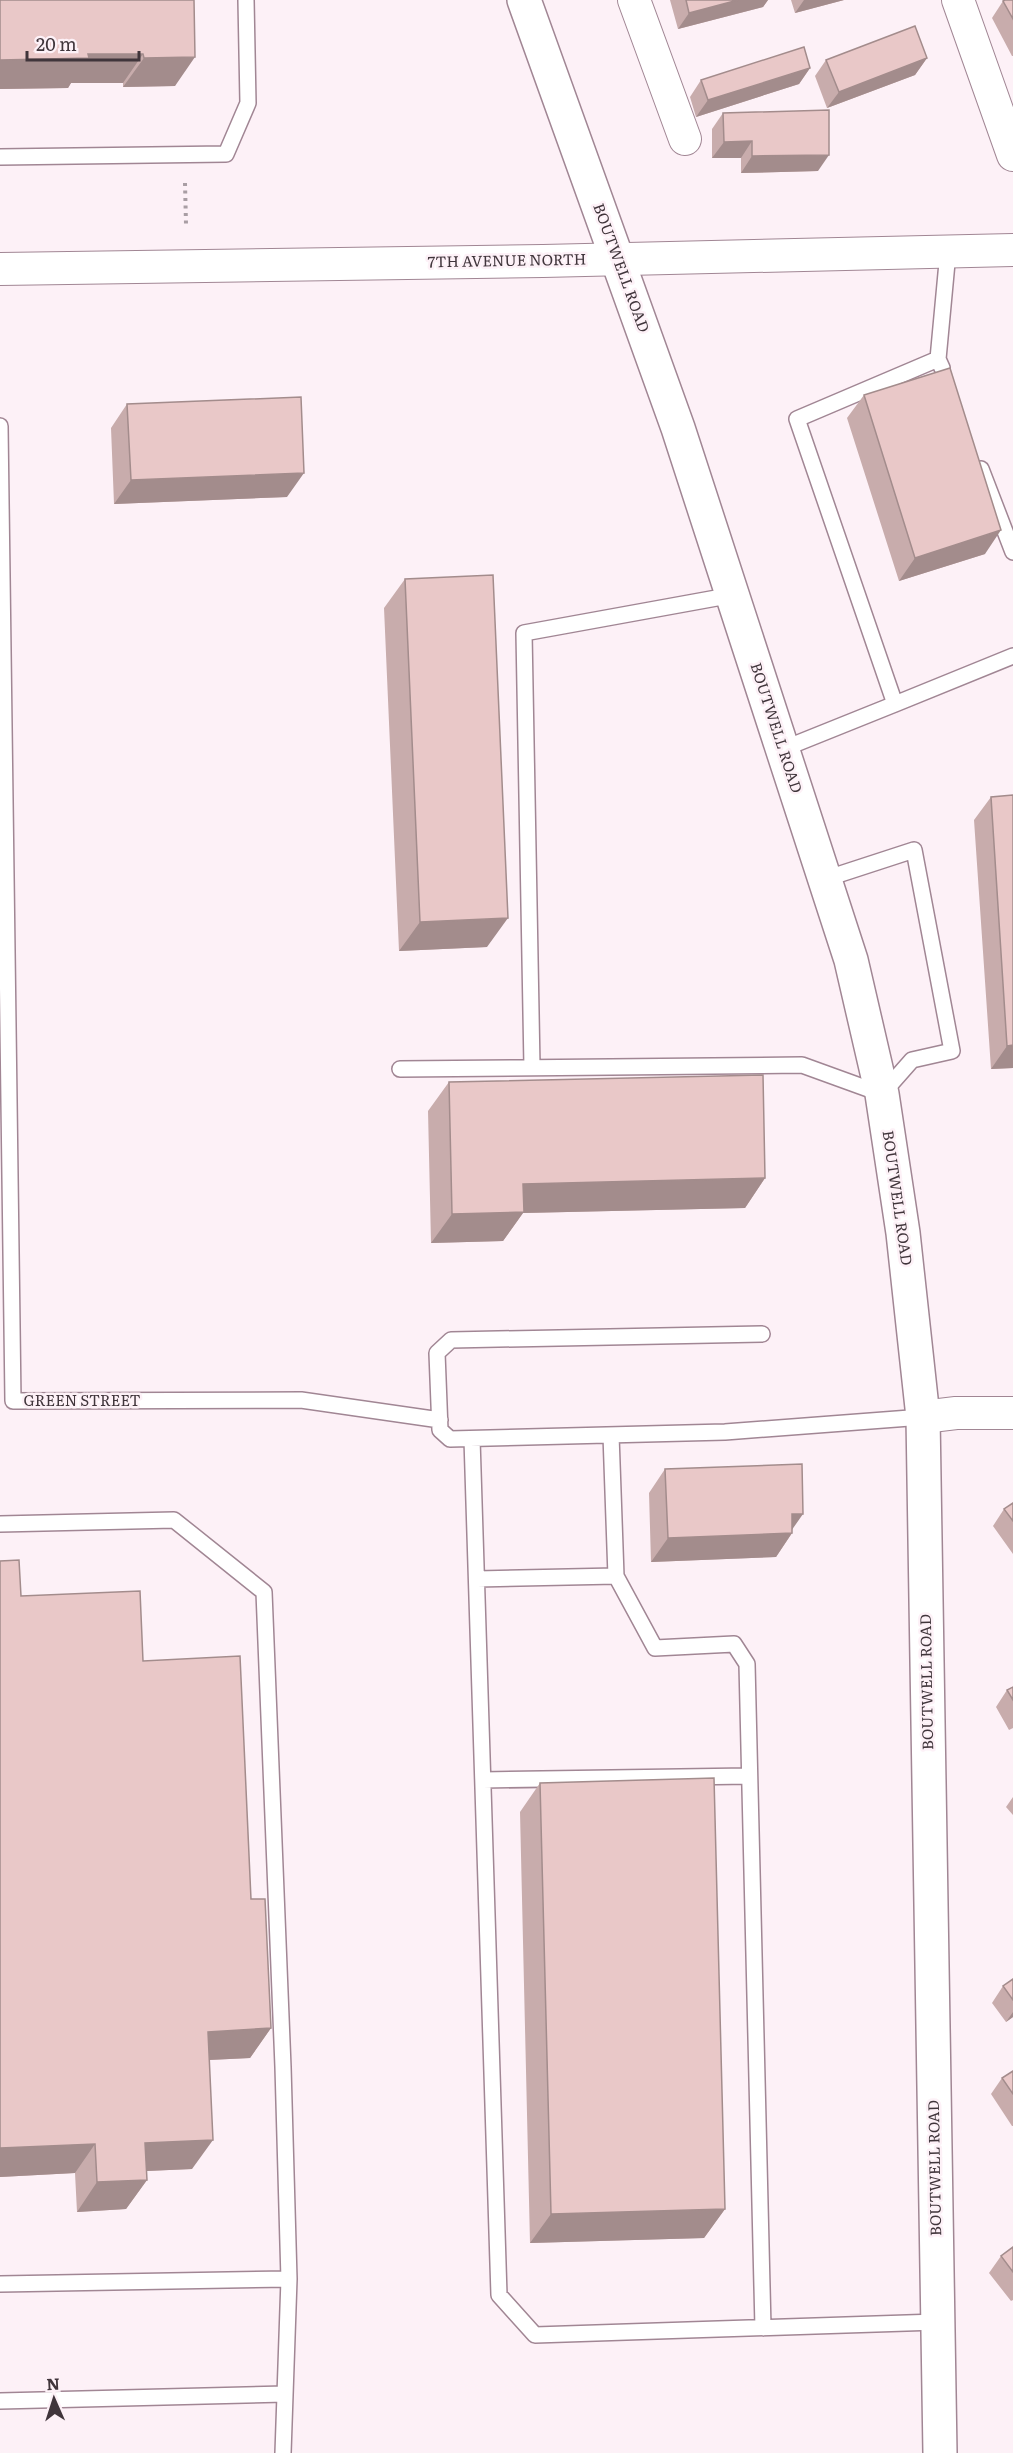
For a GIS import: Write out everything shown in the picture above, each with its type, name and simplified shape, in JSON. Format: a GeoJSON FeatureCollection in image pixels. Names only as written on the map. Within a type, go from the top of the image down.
{"type":"FeatureCollection","features":[{"type":"Feature","properties":{"kind":"street","name":"BOUTWELL ROAD"},"geometry":{"type":"LineString","coordinates":[[524,0],[678,429],[733,595],[851,960],[882,1094],[903,1233],[923,1417],[940,2453]]}},
{"type":"Feature","properties":{"kind":"street"},"geometry":{"type":"LineString","coordinates":[[634,0],[685,139]]}},
{"type":"Feature","properties":{"kind":"street"},"geometry":{"type":"LineString","coordinates":[[958,0],[1013,155]]}},
{"type":"Feature","properties":{"kind":"street","name":"7TH AVENUE NORTH"},"geometry":{"type":"LineString","coordinates":[[0,269],[618,260],[1013,250]]}},
{"type":"Feature","properties":{"kind":"street"},"geometry":{"type":"LineString","coordinates":[[923,1417],[956,1413],[1013,1413]]}},
{"type":"Feature","properties":{"kind":"lane"},"geometry":{"type":"LineString","coordinates":[[0,157],[226,154],[248,104],[246,0]]}},
{"type":"Feature","properties":{"kind":"lane"},"geometry":{"type":"LineString","coordinates":[[946,381],[938,359],[948,252]]}},
{"type":"Feature","properties":{"kind":"lane"},"geometry":{"type":"LineString","coordinates":[[896,704],[797,419],[938,359]]}},
{"type":"Feature","properties":{"kind":"lane","name":"GREEN STREET"},"geometry":{"type":"LineString","coordinates":[[0,426],[13,1401],[301,1400],[440,1420]]}},
{"type":"Feature","properties":{"kind":"lane"},"geometry":{"type":"LineString","coordinates":[[976,456],[1013,552]]}},
{"type":"Feature","properties":{"kind":"lane"},"geometry":{"type":"LineString","coordinates":[[532,1067],[524,633],[733,595]]}},
{"type":"Feature","properties":{"kind":"lane"},"geometry":{"type":"LineString","coordinates":[[783,749],[1013,656]]}},
{"type":"Feature","properties":{"kind":"lane"},"geometry":{"type":"LineString","coordinates":[[399,1069],[802,1065],[882,1094],[912,1060],[952,1051],[914,849],[825,879]]}},
{"type":"Feature","properties":{"kind":"lane"},"geometry":{"type":"LineString","coordinates":[[762,1334],[451,1340],[437,1353],[440,1430],[450,1439],[472,1439],[725,1432],[923,1417]]}},
{"type":"Feature","properties":{"kind":"lane"},"geometry":{"type":"LineString","coordinates":[[611,1435],[616,1576],[655,1648],[734,1644],[747,1664],[763,2328]]}},
{"type":"Feature","properties":{"kind":"lane"},"geometry":{"type":"LineString","coordinates":[[472,1439],[499,2295],[535,2335],[938,2322]]}},
{"type":"Feature","properties":{"kind":"lane"},"geometry":{"type":"LineString","coordinates":[[0,1524],[174,1520],[264,1592],[289,2279],[283,2453]]}},
{"type":"Feature","properties":{"kind":"lane"},"geometry":{"type":"LineString","coordinates":[[477,1580],[616,1576]]}},
{"type":"Feature","properties":{"kind":"lane"},"geometry":{"type":"LineString","coordinates":[[483,1780],[749,1776]]}},
{"type":"Feature","properties":{"kind":"lane"},"geometry":{"type":"LineString","coordinates":[[0,2284],[289,2279]]}},
{"type":"Feature","properties":{"kind":"lane"},"geometry":{"type":"LineString","coordinates":[[0,2402],[285,2394]]}},
{"type":"Feature","properties":{"kind":"path"},"geometry":{"type":"LineString","coordinates":[[185,183],[186,224]]}},
{"type":"Feature","properties":{"kind":"building"},"geometry":{"type":"Polygon","coordinates":[[[0,0],[194,0],[195,57],[144,58],[143,54],[88,54],[89,58],[0,60],[0,0]]]}},
{"type":"Feature","properties":{"kind":"building"},"geometry":{"type":"Polygon","coordinates":[[[686,0],[738,0],[689,13],[686,0]]]}},
{"type":"Feature","properties":{"kind":"building"},"geometry":{"type":"Polygon","coordinates":[[[1013,0],[1013,19],[1003,1],[1013,0]]]}},
{"type":"Feature","properties":{"kind":"building"},"geometry":{"type":"Polygon","coordinates":[[[915,26],[927,58],[839,92],[826,60],[915,26]]]}},
{"type":"Feature","properties":{"kind":"building"},"geometry":{"type":"Polygon","coordinates":[[[804,47],[810,68],[708,100],[701,80],[804,47]]]}},
{"type":"Feature","properties":{"kind":"building"},"geometry":{"type":"Polygon","coordinates":[[[829,110],[829,155],[752,156],[752,141],[724,142],[723,113],[829,110]]]}},
{"type":"Feature","properties":{"kind":"building"},"geometry":{"type":"Polygon","coordinates":[[[950,368],[1001,530],[915,558],[864,395],[950,368]]]}},
{"type":"Feature","properties":{"kind":"building"},"geometry":{"type":"Polygon","coordinates":[[[301,397],[304,473],[131,480],[127,404],[301,397]]]}},
{"type":"Feature","properties":{"kind":"building"},"geometry":{"type":"Polygon","coordinates":[[[493,575],[508,918],[420,922],[405,579],[493,575]]]}},
{"type":"Feature","properties":{"kind":"building"},"geometry":{"type":"Polygon","coordinates":[[[1013,795],[1013,1045],[1007,1046],[991,797],[1013,795]]]}},
{"type":"Feature","properties":{"kind":"building"},"geometry":{"type":"Polygon","coordinates":[[[763,1075],[765,1178],[523,1184],[524,1212],[452,1214],[449,1082],[763,1075]]]}},
{"type":"Feature","properties":{"kind":"building"},"geometry":{"type":"Polygon","coordinates":[[[802,1464],[803,1514],[792,1514],[792,1533],[668,1538],[665,1469],[802,1464]]]}},
{"type":"Feature","properties":{"kind":"building"},"geometry":{"type":"Polygon","coordinates":[[[1013,1503],[1013,1521],[1004,1509],[1013,1503]]]}},
{"type":"Feature","properties":{"kind":"building"},"geometry":{"type":"Polygon","coordinates":[[[19,1560],[21,1596],[140,1591],[143,1661],[240,1656],[251,1899],[265,1899],[271,2028],[208,2032],[213,2140],[145,2143],[147,2180],[97,2182],[95,2144],[0,2148],[0,1561],[19,1560]]]}},
{"type":"Feature","properties":{"kind":"building"},"geometry":{"type":"Polygon","coordinates":[[[1013,1687],[1013,1700],[1007,1690],[1013,1687]]]}},
{"type":"Feature","properties":{"kind":"building"},"geometry":{"type":"Polygon","coordinates":[[[714,1778],[725,2209],[551,2214],[540,1783],[714,1778]]]}},
{"type":"Feature","properties":{"kind":"building"},"geometry":{"type":"Polygon","coordinates":[[[1013,1979],[1013,2000],[1003,1986],[1013,1979]]]}},
{"type":"Feature","properties":{"kind":"building"},"geometry":{"type":"Polygon","coordinates":[[[1013,2071],[1013,2094],[1002,2078],[1013,2071]]]}},
{"type":"Feature","properties":{"kind":"building"},"geometry":{"type":"Polygon","coordinates":[[[1013,2247],[1013,2272],[1001,2256],[1013,2247]]]}}]}
